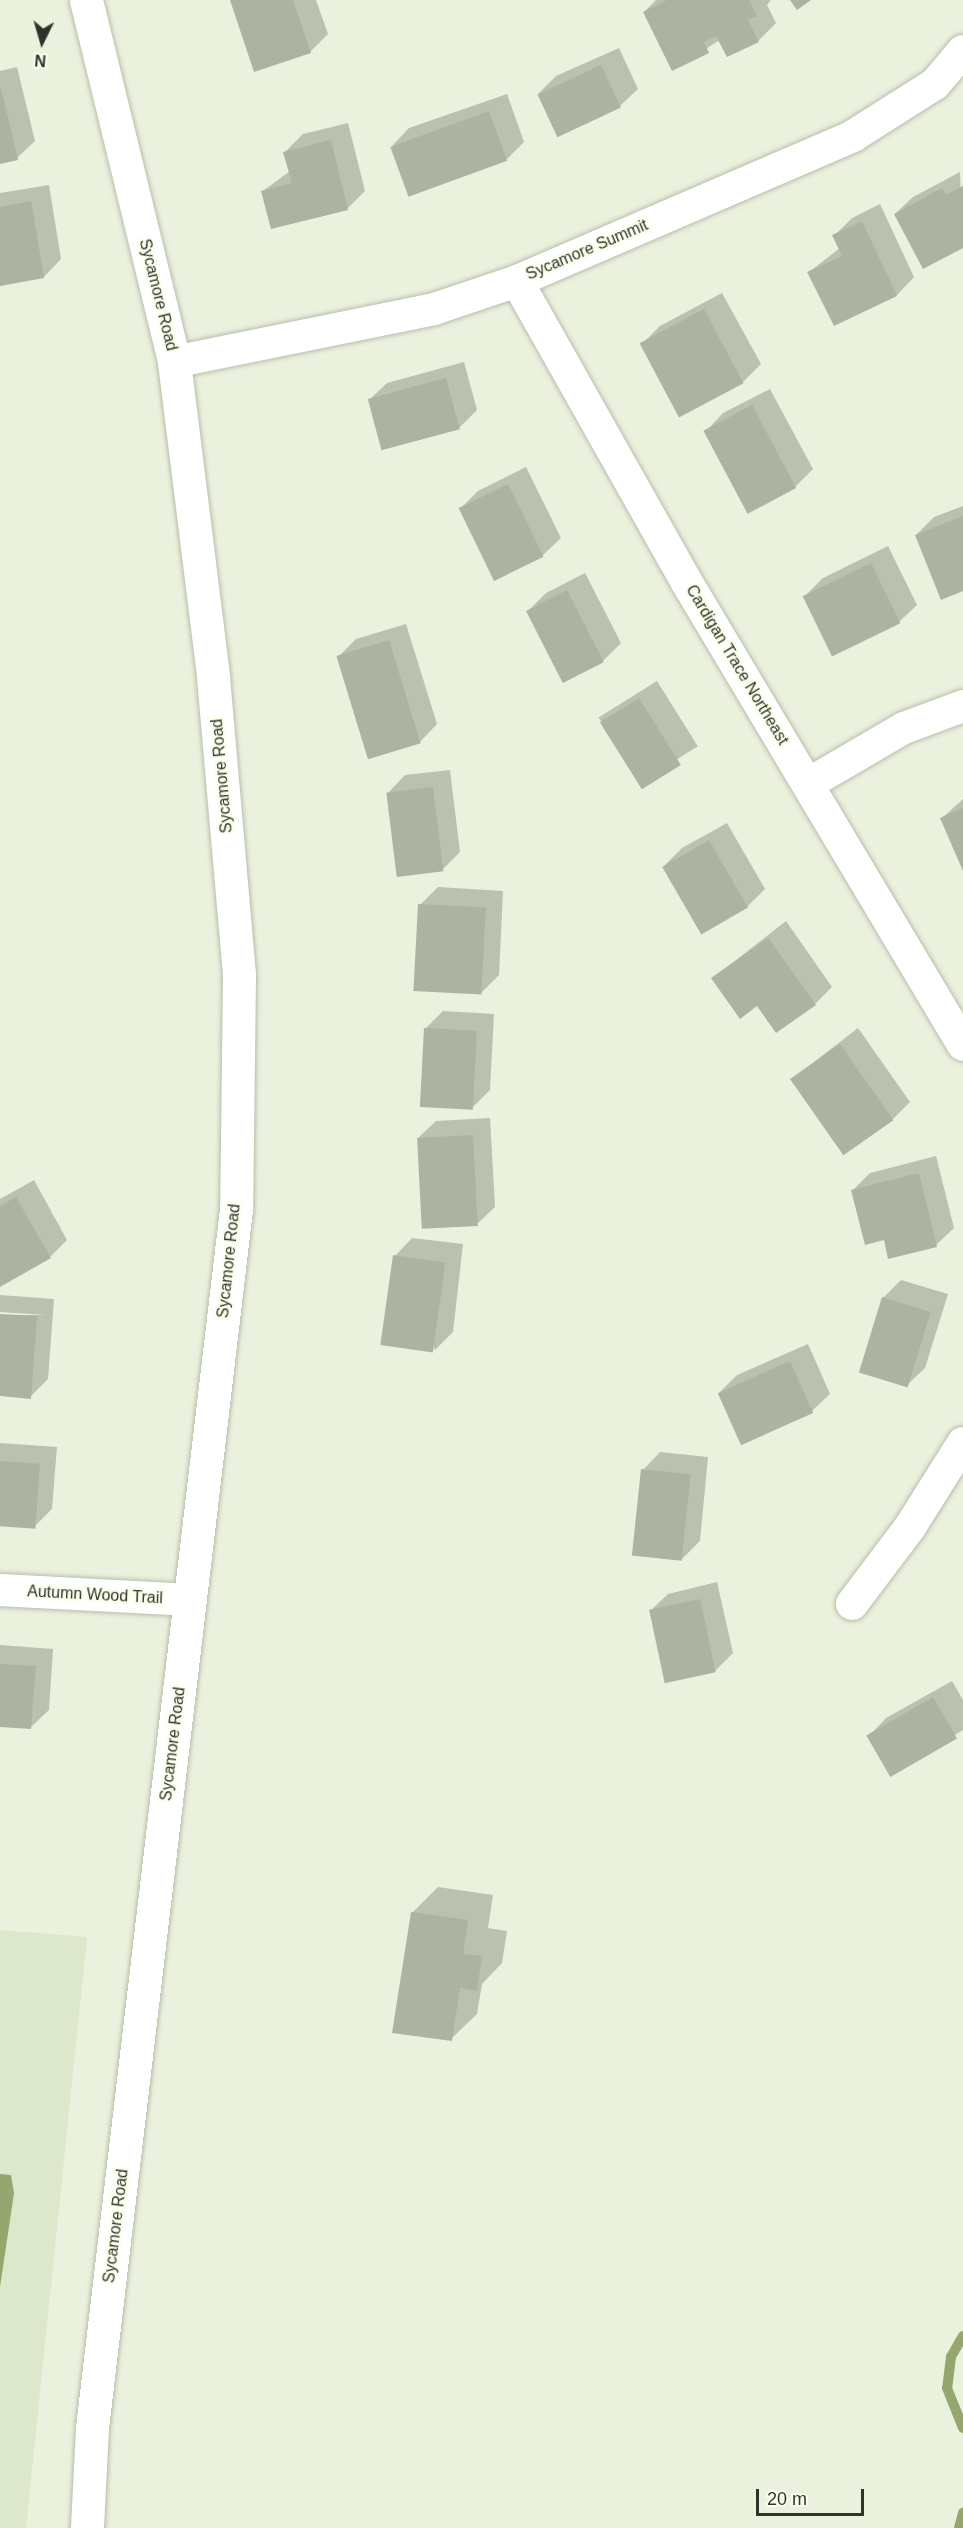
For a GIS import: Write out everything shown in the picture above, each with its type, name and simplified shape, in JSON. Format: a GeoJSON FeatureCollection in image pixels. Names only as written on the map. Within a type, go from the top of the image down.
{"type":"FeatureCollection","features":[{"type":"Feature","properties":{"kind":"street","name":"Sycamore Road"},"geometry":{"type":"LineString","coordinates":[[86,0],[174,362],[213,677],[239,975],[236,1209],[92,2428],[87,2528]]}},
{"type":"Feature","properties":{"kind":"street","name":"Sycamore Summit"},"geometry":{"type":"LineString","coordinates":[[174,362],[434,309],[517,281],[853,136],[935,84],[963,51]]}},
{"type":"Feature","properties":{"kind":"street","name":"Cardigan Trace Northeast"},"geometry":{"type":"LineString","coordinates":[[517,281],[808,784],[963,1045]]}},
{"type":"Feature","properties":{"kind":"street"},"geometry":{"type":"LineString","coordinates":[[808,784],[904,728],[963,706]]}},
{"type":"Feature","properties":{"kind":"street"},"geometry":{"type":"LineString","coordinates":[[852,1604],[910,1527],[963,1443]]}},
{"type":"Feature","properties":{"kind":"street","name":"Autumn Wood Trail"},"geometry":{"type":"LineString","coordinates":[[0,1590],[190,1600]]}},
{"type":"Feature","properties":{"kind":"shaded area"},"geometry":{"type":"Polygon","coordinates":[[[0,1930],[87,1937],[26,2528],[0,2528],[0,1930]]]}},
{"type":"Feature","properties":{"kind":"shaded area"},"geometry":{"type":"Polygon","coordinates":[[[0,2174],[11,2175],[14,2193],[0,2287],[0,2174]]]}},
{"type":"Feature","properties":{"kind":"building"},"geometry":{"type":"Polygon","coordinates":[[[230,0],[293,0],[311,53],[254,72],[230,0]]]}},
{"type":"Feature","properties":{"kind":"building"},"geometry":{"type":"Polygon","coordinates":[[[667,0],[749,0],[757,16],[748,20],[759,42],[727,57],[716,36],[704,42],[709,53],[672,71],[643,12],[667,0]]]}},
{"type":"Feature","properties":{"kind":"building"},"geometry":{"type":"Polygon","coordinates":[[[790,0],[811,0],[797,10],[790,0]]]}},
{"type":"Feature","properties":{"kind":"building"},"geometry":{"type":"Polygon","coordinates":[[[601,65],[621,108],[557,137],[538,95],[601,65]]]}},
{"type":"Feature","properties":{"kind":"building"},"geometry":{"type":"Polygon","coordinates":[[[0,89],[18,160],[0,164],[0,89]]]}},
{"type":"Feature","properties":{"kind":"building"},"geometry":{"type":"Polygon","coordinates":[[[489,111],[507,161],[408,197],[390,147],[489,111]]]}},
{"type":"Feature","properties":{"kind":"building"},"geometry":{"type":"Polygon","coordinates":[[[331,140],[348,210],[271,229],[261,191],[292,183],[283,152],[331,140]]]}},
{"type":"Feature","properties":{"kind":"building"},"geometry":{"type":"Polygon","coordinates":[[[963,186],[963,248],[923,269],[894,214],[942,188],[946,195],[963,186]]]}},
{"type":"Feature","properties":{"kind":"building"},"geometry":{"type":"Polygon","coordinates":[[[31,201],[44,278],[0,286],[0,207],[31,201]]]}},
{"type":"Feature","properties":{"kind":"building"},"geometry":{"type":"Polygon","coordinates":[[[862,221],[897,296],[834,326],[807,272],[842,256],[832,235],[862,221]]]}},
{"type":"Feature","properties":{"kind":"building"},"geometry":{"type":"Polygon","coordinates":[[[704,309],[743,383],[679,417],[640,343],[704,309]]]}},
{"type":"Feature","properties":{"kind":"building"},"geometry":{"type":"Polygon","coordinates":[[[446,378],[460,429],[381,450],[368,399],[446,378]]]}},
{"type":"Feature","properties":{"kind":"building"},"geometry":{"type":"Polygon","coordinates":[[[752,405],[796,488],[748,514],[703,431],[752,405]]]}},
{"type":"Feature","properties":{"kind":"building"},"geometry":{"type":"Polygon","coordinates":[[[508,484],[544,557],[494,581],[459,508],[508,484]]]}},
{"type":"Feature","properties":{"kind":"building"},"geometry":{"type":"Polygon","coordinates":[[[963,516],[963,591],[941,600],[915,535],[963,516]]]}},
{"type":"Feature","properties":{"kind":"building"},"geometry":{"type":"Polygon","coordinates":[[[871,563],[900,623],[832,657],[803,596],[871,563]]]}},
{"type":"Feature","properties":{"kind":"building"},"geometry":{"type":"Polygon","coordinates":[[[567,590],[604,662],[563,683],[526,611],[567,590]]]}},
{"type":"Feature","properties":{"kind":"building"},"geometry":{"type":"Polygon","coordinates":[[[389,640],[421,743],[368,759],[336,656],[389,640]]]}},
{"type":"Feature","properties":{"kind":"building"},"geometry":{"type":"Polygon","coordinates":[[[639,698],[681,765],[642,789],[600,722],[639,698]]]}},
{"type":"Feature","properties":{"kind":"building"},"geometry":{"type":"Polygon","coordinates":[[[433,787],[443,871],[397,877],[386,793],[433,787]]]}},
{"type":"Feature","properties":{"kind":"building"},"geometry":{"type":"Polygon","coordinates":[[[963,808],[963,871],[940,818],[963,808]]]}},
{"type":"Feature","properties":{"kind":"building"},"geometry":{"type":"Polygon","coordinates":[[[709,840],[748,908],[701,935],[662,867],[709,840]]]}},
{"type":"Feature","properties":{"kind":"building"},"geometry":{"type":"Polygon","coordinates":[[[418,904],[486,908],[481,994],[413,991],[418,904]]]}},
{"type":"Feature","properties":{"kind":"building"},"geometry":{"type":"Polygon","coordinates":[[[768,938],[816,1005],[776,1033],[757,1006],[740,1019],[711,978],[768,938]]]}},
{"type":"Feature","properties":{"kind":"building"},"geometry":{"type":"Polygon","coordinates":[[[424,1028],[477,1031],[473,1110],[420,1107],[424,1028]]]}},
{"type":"Feature","properties":{"kind":"building"},"geometry":{"type":"Polygon","coordinates":[[[840,1044],[893,1120],[843,1155],[790,1079],[840,1044]]]}},
{"type":"Feature","properties":{"kind":"building"},"geometry":{"type":"Polygon","coordinates":[[[473,1135],[478,1226],[422,1229],[417,1138],[473,1135]]]}},
{"type":"Feature","properties":{"kind":"building"},"geometry":{"type":"Polygon","coordinates":[[[919,1173],[937,1247],[888,1259],[884,1240],[865,1245],[851,1190],[919,1173]]]}},
{"type":"Feature","properties":{"kind":"building"},"geometry":{"type":"Polygon","coordinates":[[[16,1197],[51,1258],[0,1287],[0,1206],[16,1197]]]}},
{"type":"Feature","properties":{"kind":"building"},"geometry":{"type":"Polygon","coordinates":[[[393,1255],[445,1262],[433,1352],[380,1345],[393,1255]]]}},
{"type":"Feature","properties":{"kind":"building"},"geometry":{"type":"Polygon","coordinates":[[[882,1297],[931,1312],[908,1387],[859,1373],[882,1297]]]}},
{"type":"Feature","properties":{"kind":"building"},"geometry":{"type":"Polygon","coordinates":[[[0,1314],[37,1316],[31,1399],[0,1396],[0,1314]]]}},
{"type":"Feature","properties":{"kind":"building"},"geometry":{"type":"Polygon","coordinates":[[[790,1361],[813,1413],[741,1445],[718,1393],[790,1361]]]}},
{"type":"Feature","properties":{"kind":"building"},"geometry":{"type":"Polygon","coordinates":[[[0,1461],[40,1464],[35,1529],[0,1526],[0,1461]]]}},
{"type":"Feature","properties":{"kind":"building"},"geometry":{"type":"Polygon","coordinates":[[[641,1469],[691,1474],[682,1561],[632,1556],[641,1469]]]}},
{"type":"Feature","properties":{"kind":"building"},"geometry":{"type":"Polygon","coordinates":[[[700,1599],[716,1672],[665,1683],[649,1610],[700,1599]]]}},
{"type":"Feature","properties":{"kind":"building"},"geometry":{"type":"Polygon","coordinates":[[[0,1664],[36,1666],[31,1729],[0,1727],[0,1664]]]}},
{"type":"Feature","properties":{"kind":"building"},"geometry":{"type":"Polygon","coordinates":[[[933,1697],[957,1739],[890,1777],[866,1736],[933,1697]]]}},
{"type":"Feature","properties":{"kind":"building"},"geometry":{"type":"Polygon","coordinates":[[[411,1912],[468,1920],[463,1954],[482,1956],[477,1991],[460,1988],[452,2041],[392,2033],[411,1912]]]}},
{"type":"Feature","properties":{"kind":"waterway"},"geometry":{"type":"LineString","coordinates":[[963,2336],[951,2357],[947,2388],[963,2428]]}},
{"type":"Feature","properties":{"kind":"waterway"},"geometry":{"type":"LineString","coordinates":[[959,2528],[963,2513]]}}]}
